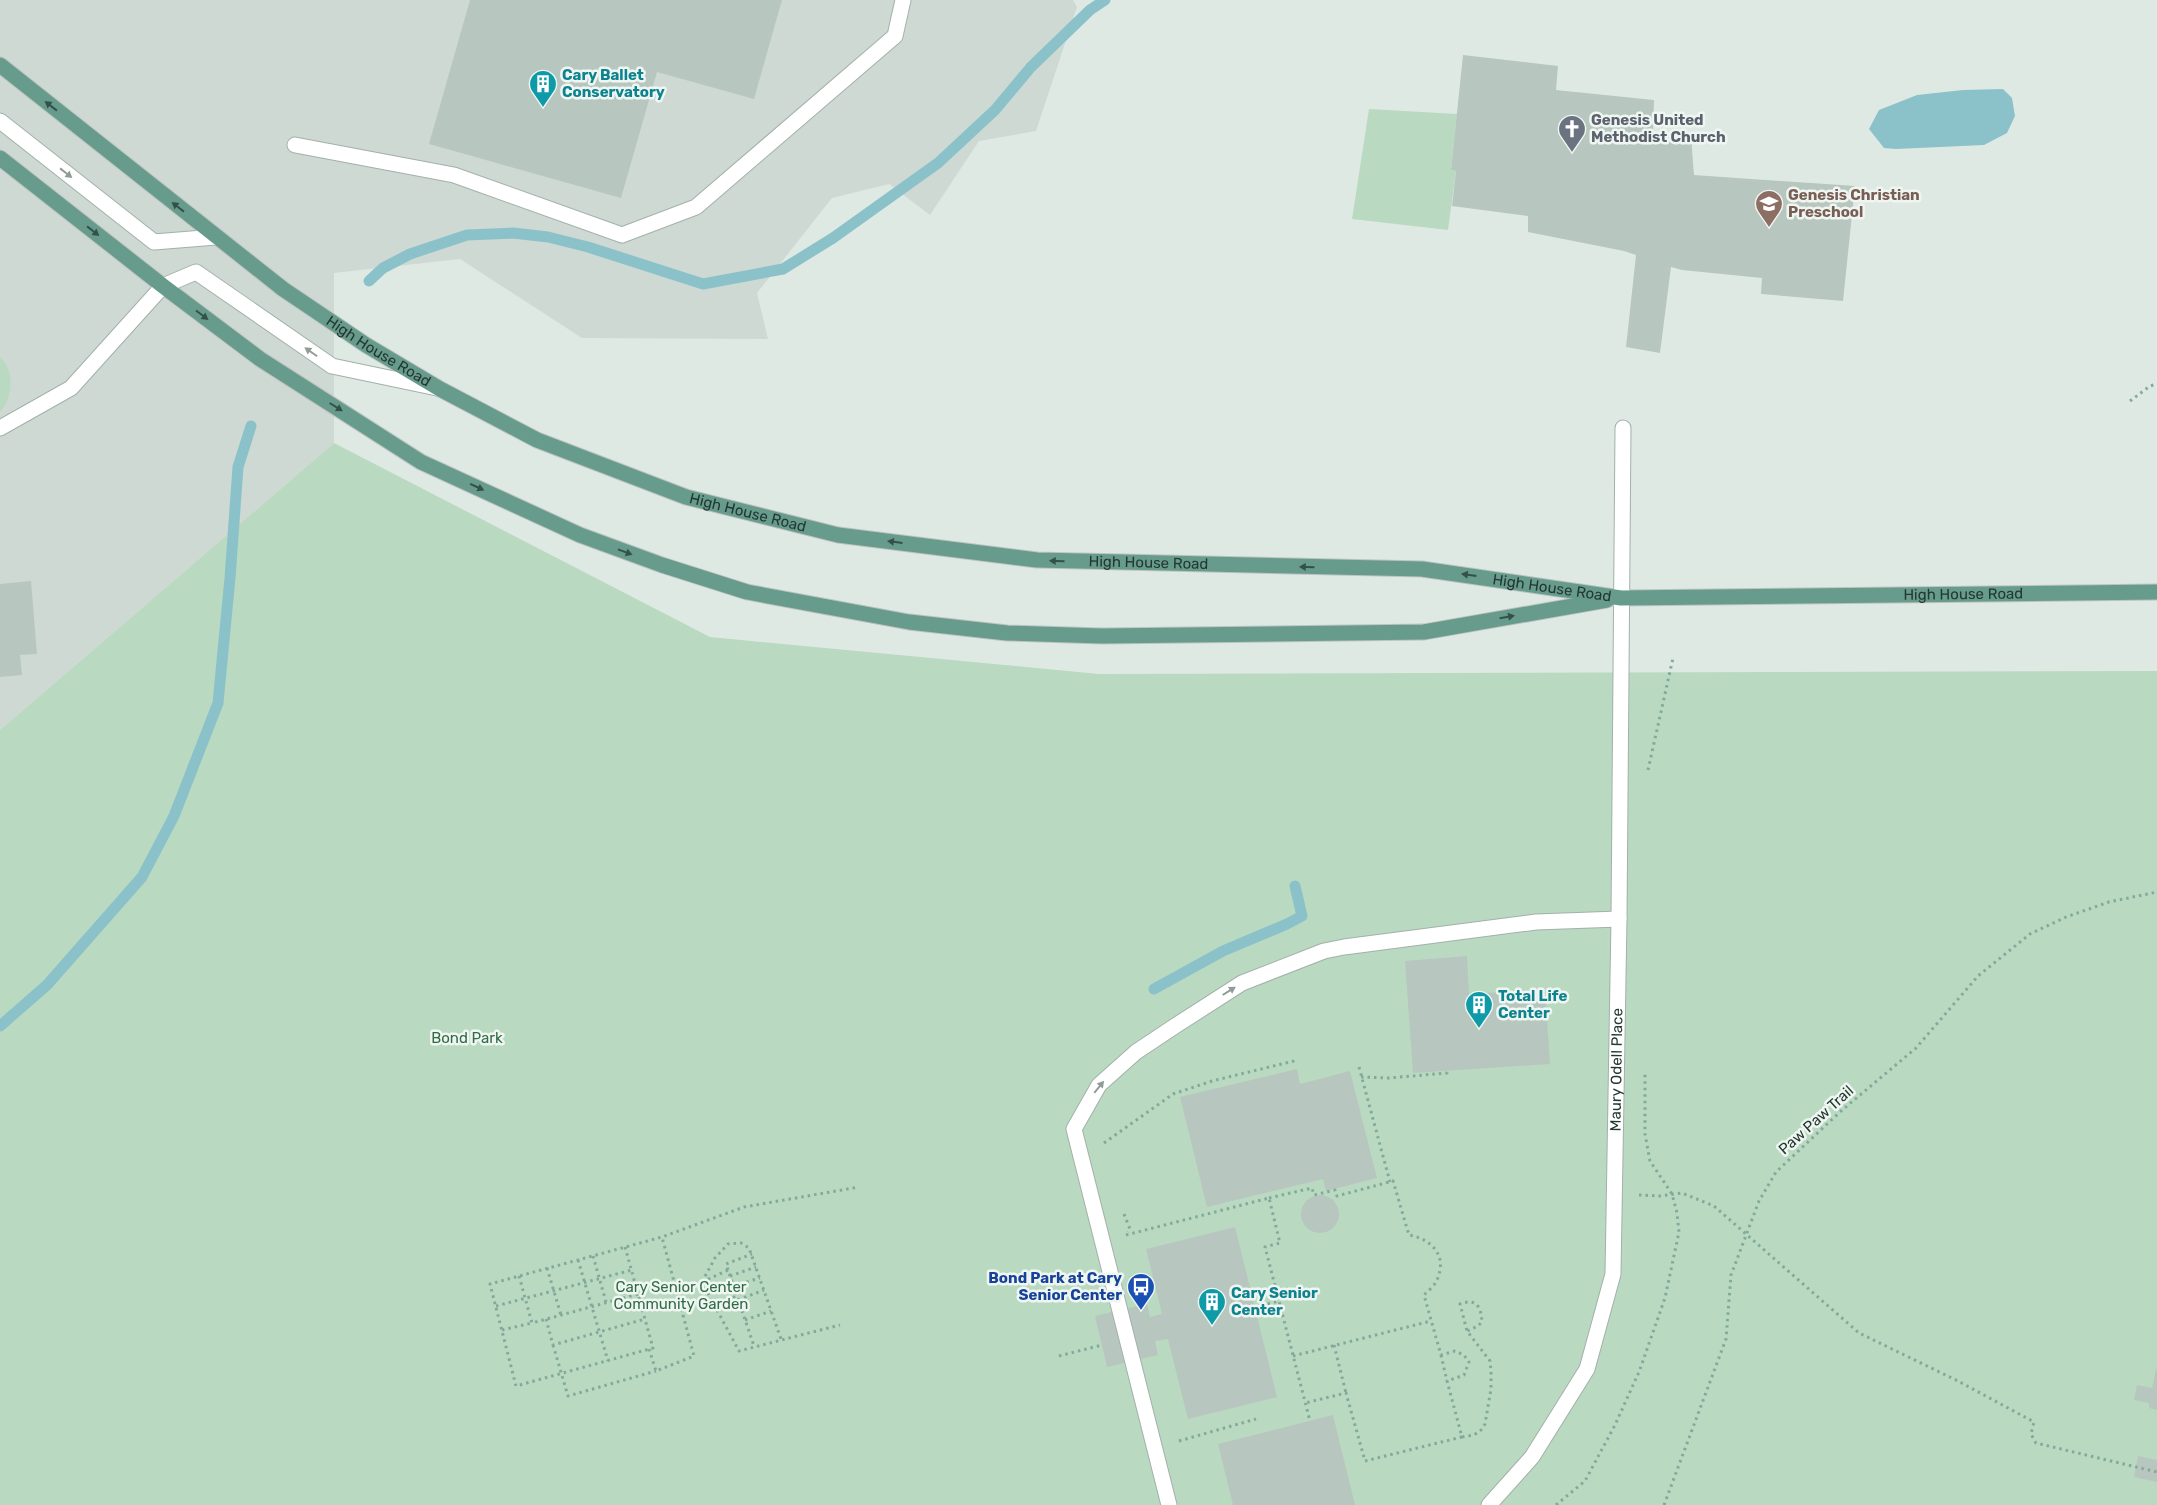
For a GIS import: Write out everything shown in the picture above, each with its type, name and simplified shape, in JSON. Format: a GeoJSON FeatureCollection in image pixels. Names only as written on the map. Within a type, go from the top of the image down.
{"type":"FeatureCollection","features":[{"type":"Feature","properties":{"kind":"main road","name":"High House Road"},"geometry":{"type":"LineString","coordinates":[[0,65],[283,289],[359,340],[440,389],[537,440],[686,497],[838,535],[1037,560],[1422,569],[1621,598],[2157,592]]}},
{"type":"Feature","properties":{"kind":"main road","name":"High House Road"},"geometry":{"type":"LineString","coordinates":[[0,158],[163,286],[260,359],[421,462],[580,536],[747,592],[909,622],[1007,633],[1102,636],[1424,632],[1621,598]]}},
{"type":"Feature","properties":{"kind":"street"},"geometry":{"type":"LineString","coordinates":[[295,145],[454,175],[622,235],[696,207],[895,36],[903,0]]}},
{"type":"Feature","properties":{"kind":"street"},"geometry":{"type":"LineString","coordinates":[[0,121],[154,242],[216,237]]}},
{"type":"Feature","properties":{"kind":"street"},"geometry":{"type":"LineString","coordinates":[[0,428],[71,388],[163,286],[196,272],[332,366],[440,389]]}},
{"type":"Feature","properties":{"kind":"street","name":"Maury Odell Place"},"geometry":{"type":"LineString","coordinates":[[1489,1505],[1532,1457],[1587,1369],[1613,1274],[1616,1193],[1623,428]]}},
{"type":"Feature","properties":{"kind":"street"},"geometry":{"type":"LineString","coordinates":[[1169,1505],[1074,1129],[1099,1085],[1136,1052],[1242,983],[1324,952],[1353,945],[1536,922],[1619,919]]}},
{"type":"Feature","properties":{"kind":"path"},"geometry":{"type":"LineString","coordinates":[[2130,401],[2150,386],[2157,384]]}},
{"type":"Feature","properties":{"kind":"path","name":"Paw Paw Trail"},"geometry":{"type":"LineString","coordinates":[[1664,1505],[1726,1339],[1731,1275],[1759,1201],[1776,1172],[1841,1111],[1916,1048],[1978,976],[2030,934],[2066,917],[2109,902],[2157,892]]}},
{"type":"Feature","properties":{"kind":"path"},"geometry":{"type":"LineString","coordinates":[[1098,1147],[1173,1094],[1212,1081],[1298,1060]]}},
{"type":"Feature","properties":{"kind":"path"},"geometry":{"type":"LineString","coordinates":[[1359,1067],[1390,1182]]}},
{"type":"Feature","properties":{"kind":"path"},"geometry":{"type":"LineString","coordinates":[[1361,1077],[1389,1078],[1448,1071]]}},
{"type":"Feature","properties":{"kind":"path"},"geometry":{"type":"LineString","coordinates":[[1126,1234],[1312,1188],[1314,1195],[1335,1190],[1337,1196],[1393,1181],[1409,1235],[1421,1237],[1437,1250],[1440,1266],[1437,1281],[1424,1295],[1462,1437]]}},
{"type":"Feature","properties":{"kind":"path"},"geometry":{"type":"LineString","coordinates":[[626,1247],[653,1348],[516,1386],[490,1284],[662,1237],[744,1207],[859,1187]]}},
{"type":"Feature","properties":{"kind":"path"},"geometry":{"type":"LineString","coordinates":[[1616,1193],[1660,1196],[1682,1193],[1714,1206],[1859,1334],[1958,1381],[2034,1422],[2031,1434],[2036,1442],[2157,1472]]}},
{"type":"Feature","properties":{"kind":"path"},"geometry":{"type":"LineString","coordinates":[[1269,1198],[1280,1243],[1264,1247],[1310,1421]]}},
{"type":"Feature","properties":{"kind":"path"},"geometry":{"type":"LineString","coordinates":[[1123,1212],[1128,1219],[1130,1229],[1126,1234],[1128,1244]]}},
{"type":"Feature","properties":{"kind":"path"},"geometry":{"type":"LineString","coordinates":[[546,1319],[568,1396],[656,1371],[694,1356],[662,1237]]}},
{"type":"Feature","properties":{"kind":"path"},"geometry":{"type":"LineString","coordinates":[[702,1282],[715,1258],[728,1244],[742,1243],[749,1248],[781,1339]]}},
{"type":"Feature","properties":{"kind":"path"},"geometry":{"type":"LineString","coordinates":[[752,1254],[726,1264],[754,1346]]}},
{"type":"Feature","properties":{"kind":"path"},"geometry":{"type":"LineString","coordinates":[[593,1256],[606,1302]]}},
{"type":"Feature","properties":{"kind":"path"},"geometry":{"type":"LineString","coordinates":[[578,1260],[608,1361]]}},
{"type":"Feature","properties":{"kind":"path"},"geometry":{"type":"LineString","coordinates":[[730,1276],[756,1267]]}},
{"type":"Feature","properties":{"kind":"path"},"geometry":{"type":"LineString","coordinates":[[547,1268],[561,1315]]}},
{"type":"Feature","properties":{"kind":"path"},"geometry":{"type":"LineString","coordinates":[[496,1306],[632,1270]]}},
{"type":"Feature","properties":{"kind":"path"},"geometry":{"type":"LineString","coordinates":[[676,1288],[702,1282],[728,1270]]}},
{"type":"Feature","properties":{"kind":"path"},"geometry":{"type":"LineString","coordinates":[[519,1276],[532,1323]]}},
{"type":"Feature","properties":{"kind":"path"},"geometry":{"type":"LineString","coordinates":[[734,1286],[760,1278]]}},
{"type":"Feature","properties":{"kind":"path"},"geometry":{"type":"LineString","coordinates":[[702,1282],[739,1350],[840,1325]]}},
{"type":"Feature","properties":{"kind":"path"},"geometry":{"type":"LineString","coordinates":[[715,1305],[764,1290]]}},
{"type":"Feature","properties":{"kind":"path"},"geometry":{"type":"LineString","coordinates":[[502,1330],[638,1294]]}},
{"type":"Feature","properties":{"kind":"path"},"geometry":{"type":"LineString","coordinates":[[1334,1345],[1365,1461],[1474,1435],[1481,1430],[1485,1424],[1491,1390],[1490,1361],[1467,1331],[1460,1304],[1469,1300],[1475,1303],[1481,1311],[1482,1322],[1467,1331]]}},
{"type":"Feature","properties":{"kind":"path"},"geometry":{"type":"LineString","coordinates":[[1255,1307],[1279,1301]]}},
{"type":"Feature","properties":{"kind":"path"},"geometry":{"type":"LineString","coordinates":[[745,1320],[771,1311]]}},
{"type":"Feature","properties":{"kind":"path"},"geometry":{"type":"LineString","coordinates":[[554,1345],[645,1319]]}},
{"type":"Feature","properties":{"kind":"path"},"geometry":{"type":"LineString","coordinates":[[1293,1356],[1431,1320]]}},
{"type":"Feature","properties":{"kind":"path"},"geometry":{"type":"LineString","coordinates":[[1059,1356],[1102,1345]]}},
{"type":"Feature","properties":{"kind":"path"},"geometry":{"type":"LineString","coordinates":[[650,1349],[656,1371]]}},
{"type":"Feature","properties":{"kind":"path"},"geometry":{"type":"LineString","coordinates":[[1441,1356],[1455,1351],[1464,1355],[1469,1362],[1464,1375],[1447,1381]]}},
{"type":"Feature","properties":{"kind":"path"},"geometry":{"type":"LineString","coordinates":[[1305,1403],[1346,1392]]}},
{"type":"Feature","properties":{"kind":"path"},"geometry":{"type":"LineString","coordinates":[[1176,1442],[1256,1418]]}},
{"type":"Feature","properties":{"kind":"shaded area"},"geometry":{"type":"Polygon","coordinates":[[[0,0],[1073,0],[1077,7],[1036,131],[979,141],[930,215],[889,184],[832,198],[757,293],[768,339],[582,338],[460,259],[334,273],[334,443],[0,730],[0,0]]]}},
{"type":"Feature","properties":{"kind":"green space"},"geometry":{"type":"Polygon","coordinates":[[[1369,109],[1457,114],[1451,170],[1456,171],[1448,230],[1352,219],[1369,109]]]}},
{"type":"Feature","properties":{"kind":"green space"},"geometry":{"type":"Polygon","coordinates":[[[0,357],[5,363],[10,376],[10,392],[0,412],[0,357]]]}},
{"type":"Feature","properties":{"kind":"green space","name":"Bond Park"},"geometry":{"type":"Polygon","coordinates":[[[334,443],[710,637],[1099,674],[2157,671],[2157,1505],[0,1505],[0,730],[334,443]]]}},
{"type":"Feature","properties":{"kind":"water"},"geometry":{"type":"Polygon","coordinates":[[[2003,89],[2012,98],[2015,116],[2007,133],[1984,145],[1884,148],[1869,129],[1879,110],[1917,95],[1963,90],[2003,89]]]}},
{"type":"Feature","properties":{"kind":"building"},"geometry":{"type":"Polygon","coordinates":[[[470,0],[782,0],[754,99],[657,72],[621,198],[429,144],[470,0]]]}},
{"type":"Feature","properties":{"kind":"building","name":"Genesis United Methodist Church"},"geometry":{"type":"Polygon","coordinates":[[[1463,55],[1558,66],[1556,90],[1654,100],[1653,133],[1691,136],[1694,175],[1855,186],[1843,301],[1761,294],[1762,278],[1682,270],[1671,267],[1660,353],[1626,347],[1636,255],[1528,232],[1528,216],[1452,206],[1456,171],[1451,170],[1463,55]]]}},
{"type":"Feature","properties":{"kind":"building"},"geometry":{"type":"Polygon","coordinates":[[[31,581],[37,654],[20,655],[22,675],[0,677],[0,584],[31,581]]]}},
{"type":"Feature","properties":{"kind":"building","name":"Total Life Center"},"geometry":{"type":"Polygon","coordinates":[[[1467,956],[1469,994],[1545,989],[1550,1064],[1413,1073],[1405,961],[1467,956]]]}},
{"type":"Feature","properties":{"kind":"building"},"geometry":{"type":"Polygon","coordinates":[[[1297,1069],[1300,1084],[1350,1071],[1377,1178],[1326,1191],[1323,1179],[1207,1207],[1180,1097],[1297,1069]]]}},
{"type":"Feature","properties":{"kind":"building"},"geometry":{"type":"Polygon","coordinates":[[[1320,1195],[1333,1201],[1339,1214],[1333,1227],[1320,1233],[1307,1227],[1301,1214],[1307,1201],[1320,1195]]]}},
{"type":"Feature","properties":{"kind":"building","name":"Cary Senior Center"},"geometry":{"type":"Polygon","coordinates":[[[1235,1227],[1277,1397],[1188,1419],[1168,1339],[1155,1341],[1158,1355],[1107,1367],[1095,1316],[1147,1304],[1150,1317],[1162,1314],[1146,1249],[1235,1227]]]}},
{"type":"Feature","properties":{"kind":"building"},"geometry":{"type":"Polygon","coordinates":[[[2156,1369],[2157,1410],[2149,1408],[2149,1403],[2134,1400],[2137,1385],[2152,1388],[2156,1369]]]}},
{"type":"Feature","properties":{"kind":"building"},"geometry":{"type":"Polygon","coordinates":[[[1333,1415],[1355,1505],[1233,1505],[1218,1444],[1333,1415]]]}},
{"type":"Feature","properties":{"kind":"building"},"geometry":{"type":"Polygon","coordinates":[[[2138,1456],[2157,1460],[2157,1482],[2134,1477],[2138,1456]]]}},
{"type":"Feature","properties":{"kind":"waterway"},"geometry":{"type":"LineString","coordinates":[[369,281],[383,268],[410,254],[467,235],[513,233],[548,237],[588,247],[703,284],[783,269],[833,238],[938,163],[995,110],[1031,67],[1090,10],[1105,0]]}},
{"type":"Feature","properties":{"kind":"waterway"},"geometry":{"type":"LineString","coordinates":[[0,1026],[47,985],[142,877],[174,816],[218,703],[238,467],[251,426]]}},
{"type":"Feature","properties":{"kind":"waterway"},"geometry":{"type":"LineString","coordinates":[[1154,989],[1223,951],[1302,916],[1295,886]]}},
{"type":"Feature","properties":{"kind":"place","name":"Cary Ballet Conservatory"},"geometry":{"type":"Point","coordinates":[543,108]}},
{"type":"Feature","properties":{"kind":"place","name":"Genesis United Methodist Church"},"geometry":{"type":"Point","coordinates":[1572,153]}},
{"type":"Feature","properties":{"kind":"place","name":"Genesis Christian Preschool"},"geometry":{"type":"Point","coordinates":[1769,228]}},
{"type":"Feature","properties":{"kind":"place","name":"Total Life Center"},"geometry":{"type":"Point","coordinates":[1479,1029]}},
{"type":"Feature","properties":{"kind":"place","name":"Bond Park at Cary Senior Center"},"geometry":{"type":"Point","coordinates":[1141,1311]}},
{"type":"Feature","properties":{"kind":"place","name":"Cary Senior Center"},"geometry":{"type":"Point","coordinates":[1212,1326]}},
{"type":"Feature","properties":{"kind":"park label","name":"Cary Senior Center Community Garden"},"geometry":{"type":"Point","coordinates":[681,1296]}}]}
